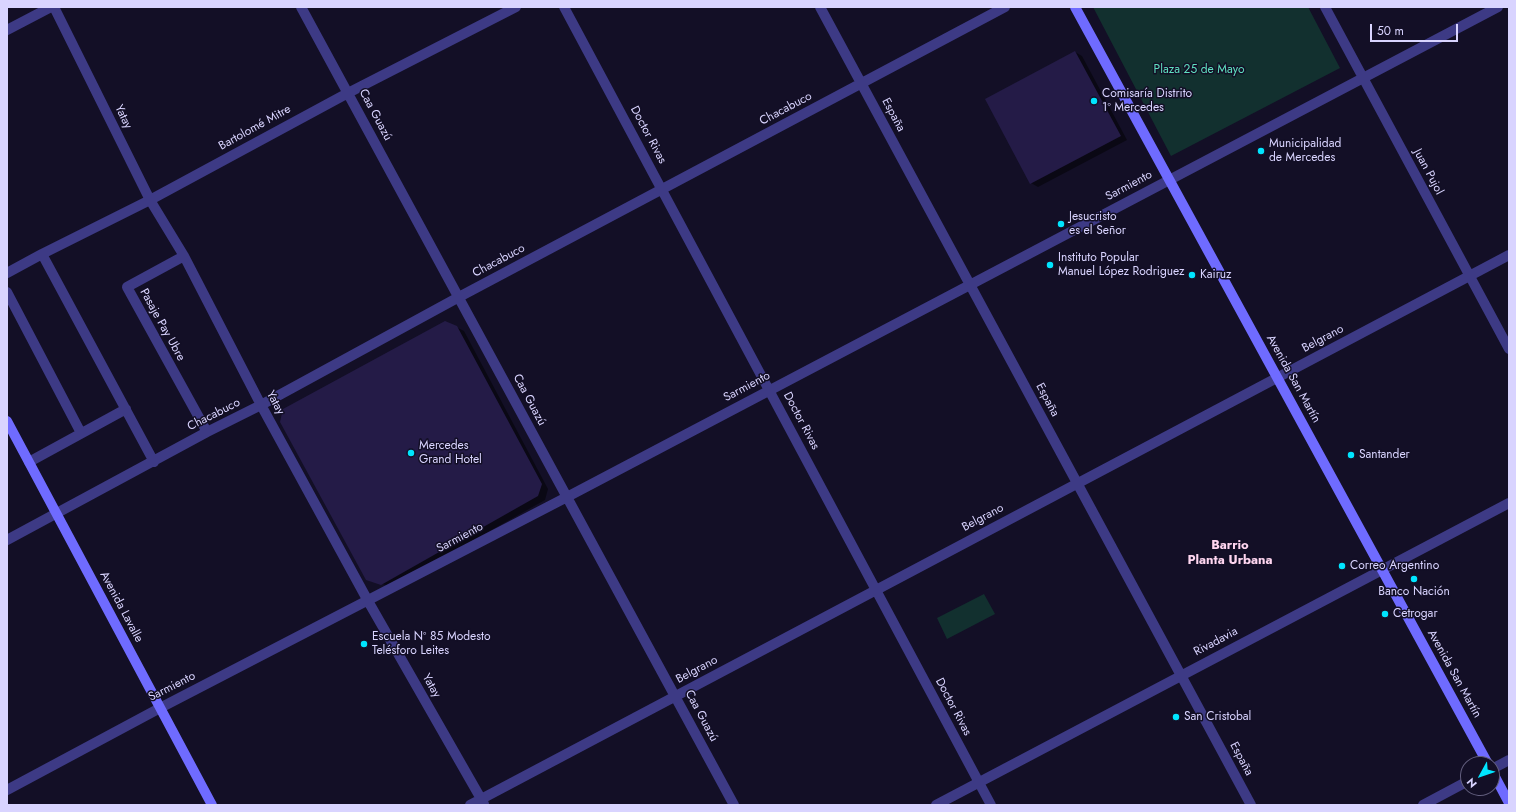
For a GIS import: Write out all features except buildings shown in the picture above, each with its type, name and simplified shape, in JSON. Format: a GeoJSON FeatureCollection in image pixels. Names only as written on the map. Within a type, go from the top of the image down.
{"type":"FeatureCollection","features":[{"type":"Feature","properties":{"kind":"street"},"geometry":{"type":"LineString","coordinates":[[7,30],[53,7]]}},
{"type":"Feature","properties":{"kind":"street","name":"Yatay"},"geometry":{"type":"LineString","coordinates":[[53,7],[150,200],[184,256],[261,405],[368,601],[483,802]]}},
{"type":"Feature","properties":{"kind":"street","name":"Caa Guazú"},"geometry":{"type":"LineString","coordinates":[[301,7],[734,805]]}},
{"type":"Feature","properties":{"kind":"street","name":"Bartolomé Mitre"},"geometry":{"type":"LineString","coordinates":[[7,273],[150,200],[348,93],[516,7]]}},
{"type":"Feature","properties":{"kind":"street","name":"Doctor Rivas"},"geometry":{"type":"LineString","coordinates":[[564,7],[991,805]]}},
{"type":"Feature","properties":{"kind":"street","name":"España"},"geometry":{"type":"LineString","coordinates":[[820,7],[1251,805]]}},
{"type":"Feature","properties":{"kind":"street","name":"Chacabuco"},"geometry":{"type":"LineString","coordinates":[[7,540],[154,462],[207,432],[261,405],[459,297],[1005,7]]}},
{"type":"Feature","properties":{"kind":"street","name":"Avenida San Martín"},"geometry":{"type":"LineString","coordinates":[[1075,7],[1484,756]]}},
{"type":"Feature","properties":{"kind":"street","name":"Juan Pujol"},"geometry":{"type":"LineString","coordinates":[[1325,7],[1509,350]]}},
{"type":"Feature","properties":{"kind":"street","name":"Sarmiento"},"geometry":{"type":"LineString","coordinates":[[7,790],[160,708],[567,497],[1498,7]]}},
{"type":"Feature","properties":{"kind":"street"},"geometry":{"type":"LineString","coordinates":[[42,254],[154,462]]}},
{"type":"Feature","properties":{"kind":"street","name":"Belgrano"},"geometry":{"type":"LineString","coordinates":[[470,805],[483,802],[675,696],[1509,255]]}},
{"type":"Feature","properties":{"kind":"street","name":"Pasaje Pay Ubre"},"geometry":{"type":"LineString","coordinates":[[184,256],[127,287],[207,432]]}},
{"type":"Feature","properties":{"kind":"street"},"geometry":{"type":"LineString","coordinates":[[7,292],[81,433]]}},
{"type":"Feature","properties":{"kind":"street"},"geometry":{"type":"LineString","coordinates":[[29,462],[126,409]]}},
{"type":"Feature","properties":{"kind":"street","name":"Avenida Lavalle"},"geometry":{"type":"LineString","coordinates":[[7,421],[212,805]]}},
{"type":"Feature","properties":{"kind":"street","name":"Rivadavia"},"geometry":{"type":"LineString","coordinates":[[936,805],[1509,503]]}},
{"type":"Feature","properties":{"kind":"street"},"geometry":{"type":"LineString","coordinates":[[1500,765],[1509,760]]}},
{"type":"Feature","properties":{"kind":"street"},"geometry":{"type":"LineString","coordinates":[[1423,805],[1460,786]]}},
{"type":"Feature","properties":{"kind":"street"},"geometry":{"type":"LineString","coordinates":[[1500,786],[1509,803]]}},
{"type":"Feature","properties":{"kind":"green space","name":"Plaza 25 de Mayo"},"geometry":{"type":"Polygon","coordinates":[[[1093,7],[1308,7],[1340,68],[1171,156],[1093,7]]]}},
{"type":"Feature","properties":{"kind":"green space"},"geometry":{"type":"Polygon","coordinates":[[[984,594],[995,614],[947,639],[937,618],[984,594]]]}},
{"type":"Feature","properties":{"kind":"place","name":"Comisaría Distrito 1º Mercedes"},"geometry":{"type":"Point","coordinates":[1094,101]}},
{"type":"Feature","properties":{"kind":"place","name":"Municipalidad de Mercedes"},"geometry":{"type":"Point","coordinates":[1261,151]}},
{"type":"Feature","properties":{"kind":"place","name":"Jesucristo es el Señor"},"geometry":{"type":"Point","coordinates":[1061,224]}},
{"type":"Feature","properties":{"kind":"place","name":"Instituto Popular Manuel López Rodriguez"},"geometry":{"type":"Point","coordinates":[1050,265]}},
{"type":"Feature","properties":{"kind":"place","name":"Kairuz"},"geometry":{"type":"Point","coordinates":[1192,275]}},
{"type":"Feature","properties":{"kind":"place","name":"Mercedes Grand Hotel"},"geometry":{"type":"Point","coordinates":[411,453]}},
{"type":"Feature","properties":{"kind":"place","name":"Santander"},"geometry":{"type":"Point","coordinates":[1351,455]}},
{"type":"Feature","properties":{"kind":"place","name":"Correo Argentino"},"geometry":{"type":"Point","coordinates":[1342,566]}},
{"type":"Feature","properties":{"kind":"place","name":"Banco Nación"},"geometry":{"type":"Point","coordinates":[1414,579]}},
{"type":"Feature","properties":{"kind":"place","name":"Cetrogar"},"geometry":{"type":"Point","coordinates":[1385,614]}},
{"type":"Feature","properties":{"kind":"place","name":"Escuela Nº 85 Modesto Telésforo Leites"},"geometry":{"type":"Point","coordinates":[364,644]}},
{"type":"Feature","properties":{"kind":"place","name":"San Cristobal"},"geometry":{"type":"Point","coordinates":[1176,717]}},
{"type":"Feature","properties":{"kind":"district","name":"Barrio Planta Urbana"},"geometry":{"type":"Point","coordinates":[1230,554]}}]}
